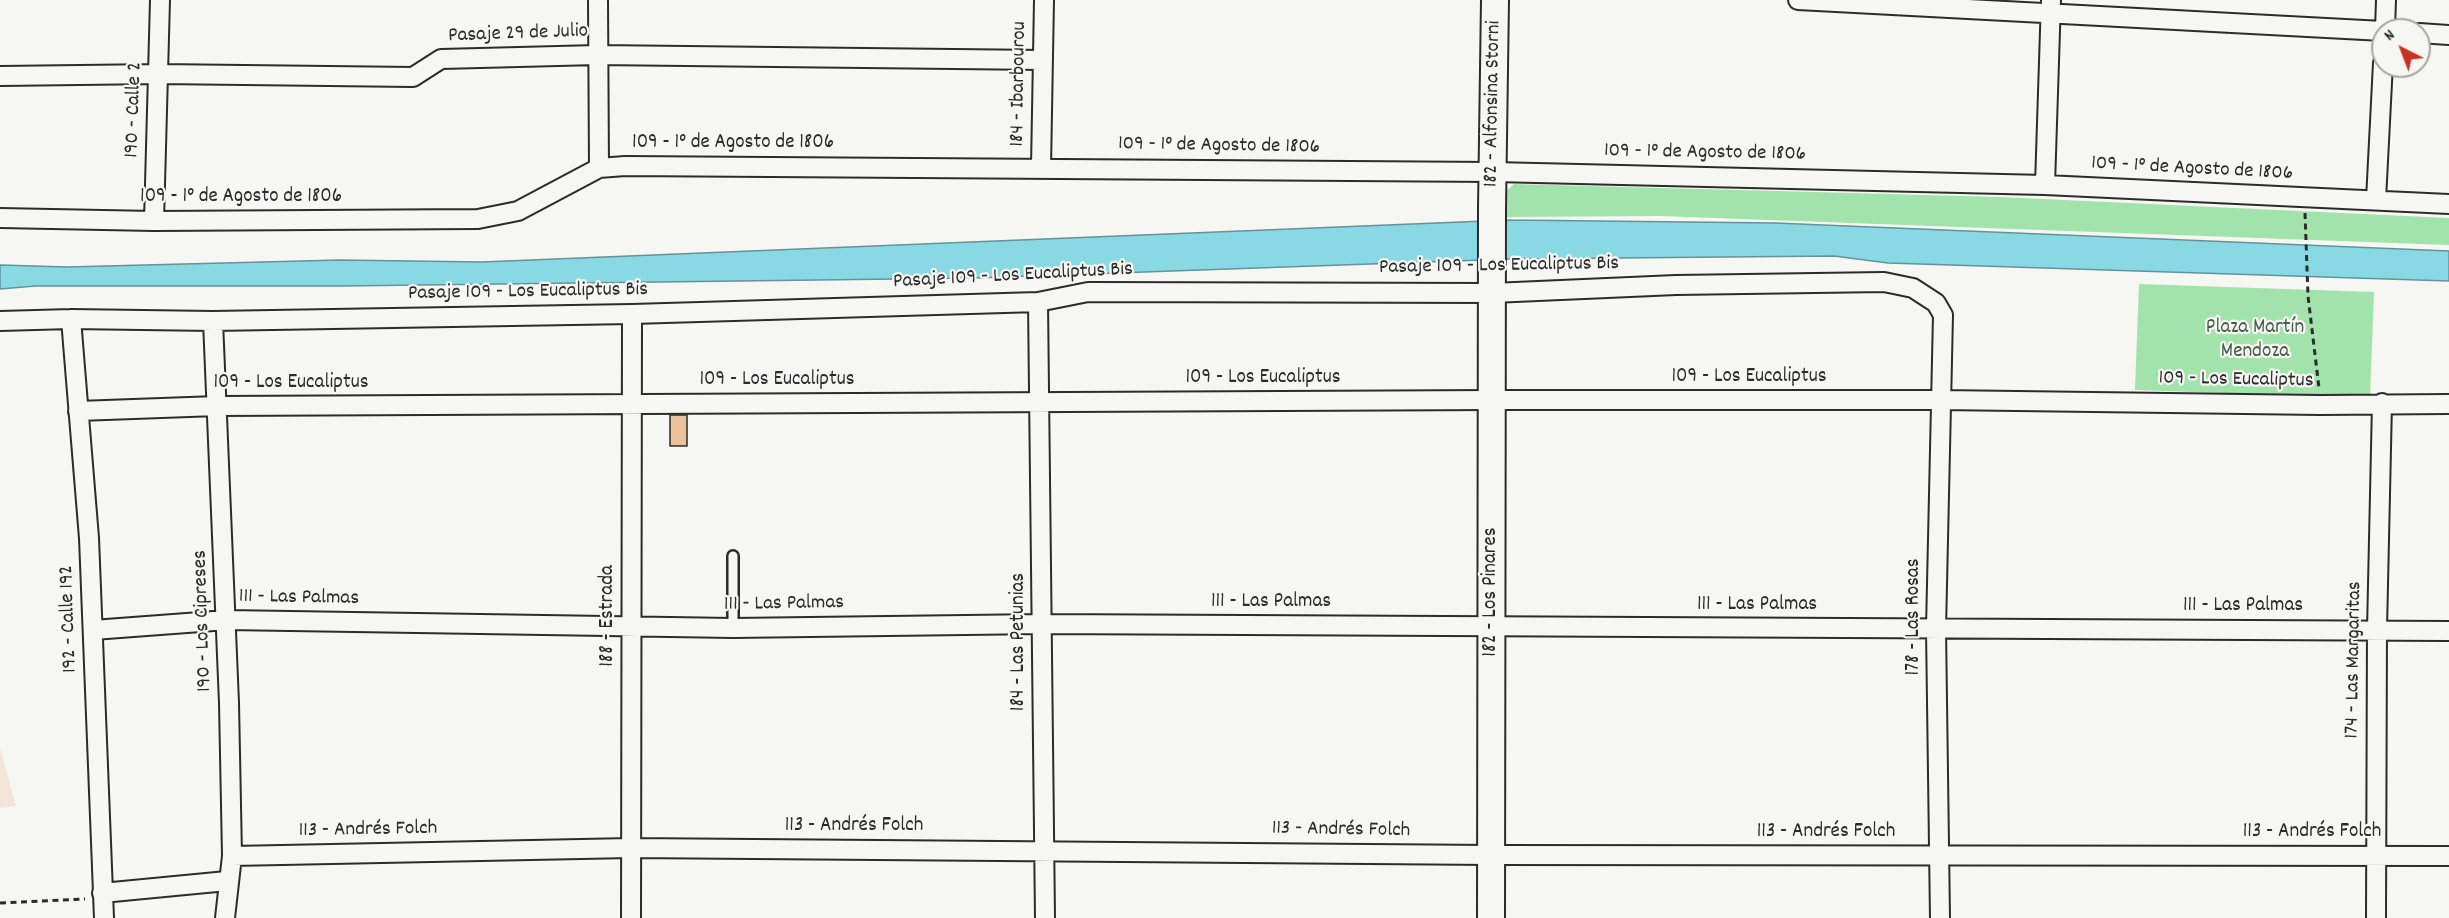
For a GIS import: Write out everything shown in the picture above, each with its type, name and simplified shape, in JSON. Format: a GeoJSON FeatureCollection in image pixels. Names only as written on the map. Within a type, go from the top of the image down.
{"type":"FeatureCollection","features":[{"type":"Feature","properties":{"kind":"street","name":"190 - Calle 2"},"geometry":{"type":"LineString","coordinates":[[154,221],[160,0]]}},
{"type":"Feature","properties":{"kind":"street"},"geometry":{"type":"LineString","coordinates":[[598,0],[598,168]]}},
{"type":"Feature","properties":{"kind":"street","name":"184 - Ibarbourou"},"geometry":{"type":"LineString","coordinates":[[1041,168],[1044,0]]}},
{"type":"Feature","properties":{"kind":"street","name":"182 - Alfonsina Storni"},"geometry":{"type":"LineString","coordinates":[[1492,267],[1494,0]]}},
{"type":"Feature","properties":{"kind":"street"},"geometry":{"type":"LineString","coordinates":[[1798,0],[2051,7],[2371,29]]}},
{"type":"Feature","properties":{"kind":"street"},"geometry":{"type":"LineString","coordinates":[[2385,18],[2386,0]]}},
{"type":"Feature","properties":{"kind":"street"},"geometry":{"type":"LineString","coordinates":[[2045,185],[2051,7]]}},
{"type":"Feature","properties":{"kind":"street"},"geometry":{"type":"LineString","coordinates":[[2431,34],[2449,35]]}},
{"type":"Feature","properties":{"kind":"street","name":"Pasaje 29 de Julio"},"geometry":{"type":"LineString","coordinates":[[0,76],[159,74],[413,77],[441,59],[597,55],[1043,60]]}},
{"type":"Feature","properties":{"kind":"street"},"geometry":{"type":"LineString","coordinates":[[2376,200],[2382,78]]}},
{"type":"Feature","properties":{"kind":"street","name":"109 - 1° de Agosto de 1806"},"geometry":{"type":"LineString","coordinates":[[0,218],[154,221],[478,219],[518,211],[598,168],[625,166],[1494,172],[2045,185],[2449,204]]}},
{"type":"Feature","properties":{"kind":"street","name":"182 - Los Pinares"},"geometry":{"type":"LineString","coordinates":[[1491,918],[1492,267]]}},
{"type":"Feature","properties":{"kind":"street","name":"Pasaje 109 - Los Eucaliptus Bis"},"geometry":{"type":"LineString","coordinates":[[0,321],[71,319],[213,321],[632,314],[1038,302],[1088,292],[1492,293],[1676,285],[1884,282],[1913,288],[1924,293],[1936,303],[1943,315]]}},
{"type":"Feature","properties":{"kind":"street","name":"184 - Las Petunias"},"geometry":{"type":"LineString","coordinates":[[1038,302],[1038,366],[1041,402],[1045,918]]}},
{"type":"Feature","properties":{"kind":"street","name":"188 - Estrada"},"geometry":{"type":"LineString","coordinates":[[631,918],[632,314]]}},
{"type":"Feature","properties":{"kind":"street","name":"178 - Las Rosas"},"geometry":{"type":"LineString","coordinates":[[1940,918],[1941,856],[1936,629],[1943,315]]}},
{"type":"Feature","properties":{"kind":"street","name":"192 - Calle 192"},"geometry":{"type":"LineString","coordinates":[[71,319],[89,538],[104,918]]}},
{"type":"Feature","properties":{"kind":"street","name":"190 - Los Cipreses"},"geometry":{"type":"LineString","coordinates":[[213,321],[227,620],[232,856],[227,881],[225,918]]}},
{"type":"Feature","properties":{"kind":"street","name":"109 - Los Eucaliptus"},"geometry":{"type":"LineString","coordinates":[[78,411],[217,406],[1493,400],[1941,400],[2320,405],[2449,404]]}},
{"type":"Feature","properties":{"kind":"street","name":"174 - Las Margaritas"},"geometry":{"type":"LineString","coordinates":[[2376,918],[2377,630],[2382,403]]}},
{"type":"Feature","properties":{"kind":"street","name":"111 - Las Palmas"},"geometry":{"type":"LineString","coordinates":[[93,630],[227,620],[733,628],[1043,624],[2449,631]]}},
{"type":"Feature","properties":{"kind":"street","name":"113 - Andrés Folch"},"geometry":{"type":"LineString","coordinates":[[232,856],[631,848],[1491,855],[2449,856]]}},
{"type":"Feature","properties":{"kind":"street"},"geometry":{"type":"LineString","coordinates":[[102,895],[227,881]]}},
{"type":"Feature","properties":{"kind":"lane"},"geometry":{"type":"LineString","coordinates":[[733,556],[733,628]]}},
{"type":"Feature","properties":{"kind":"path"},"geometry":{"type":"LineString","coordinates":[[2304,228],[2308,296],[2320,405]]}},
{"type":"Feature","properties":{"kind":"path"},"geometry":{"type":"LineString","coordinates":[[0,903],[102,895]]}},
{"type":"Feature","properties":{"kind":"shaded area"},"geometry":{"type":"Polygon","coordinates":[[[0,748],[16,806],[0,808],[0,748]]]}},
{"type":"Feature","properties":{"kind":"green space"},"geometry":{"type":"Polygon","coordinates":[[[1514,184],[2000,197],[2449,218],[2449,245],[1661,216],[1506,217],[1505,192],[1514,184]]]}},
{"type":"Feature","properties":{"kind":"green space","name":"Plaza Martín Mendoza"},"geometry":{"type":"Polygon","coordinates":[[[2139,284],[2374,292],[2370,398],[2135,390],[2139,284]]]}},
{"type":"Feature","properties":{"kind":"water"},"geometry":{"type":"Polygon","coordinates":[[[1510,220],[1775,223],[2449,251],[2449,281],[1888,263],[1834,256],[1511,259],[975,278],[342,286],[35,286],[0,289],[0,265],[67,267],[340,260],[482,262],[1510,220]]]}},
{"type":"Feature","properties":{"kind":"building"},"geometry":{"type":"Polygon","coordinates":[[[670,415],[687,415],[687,446],[670,446],[670,415]]]}}]}
